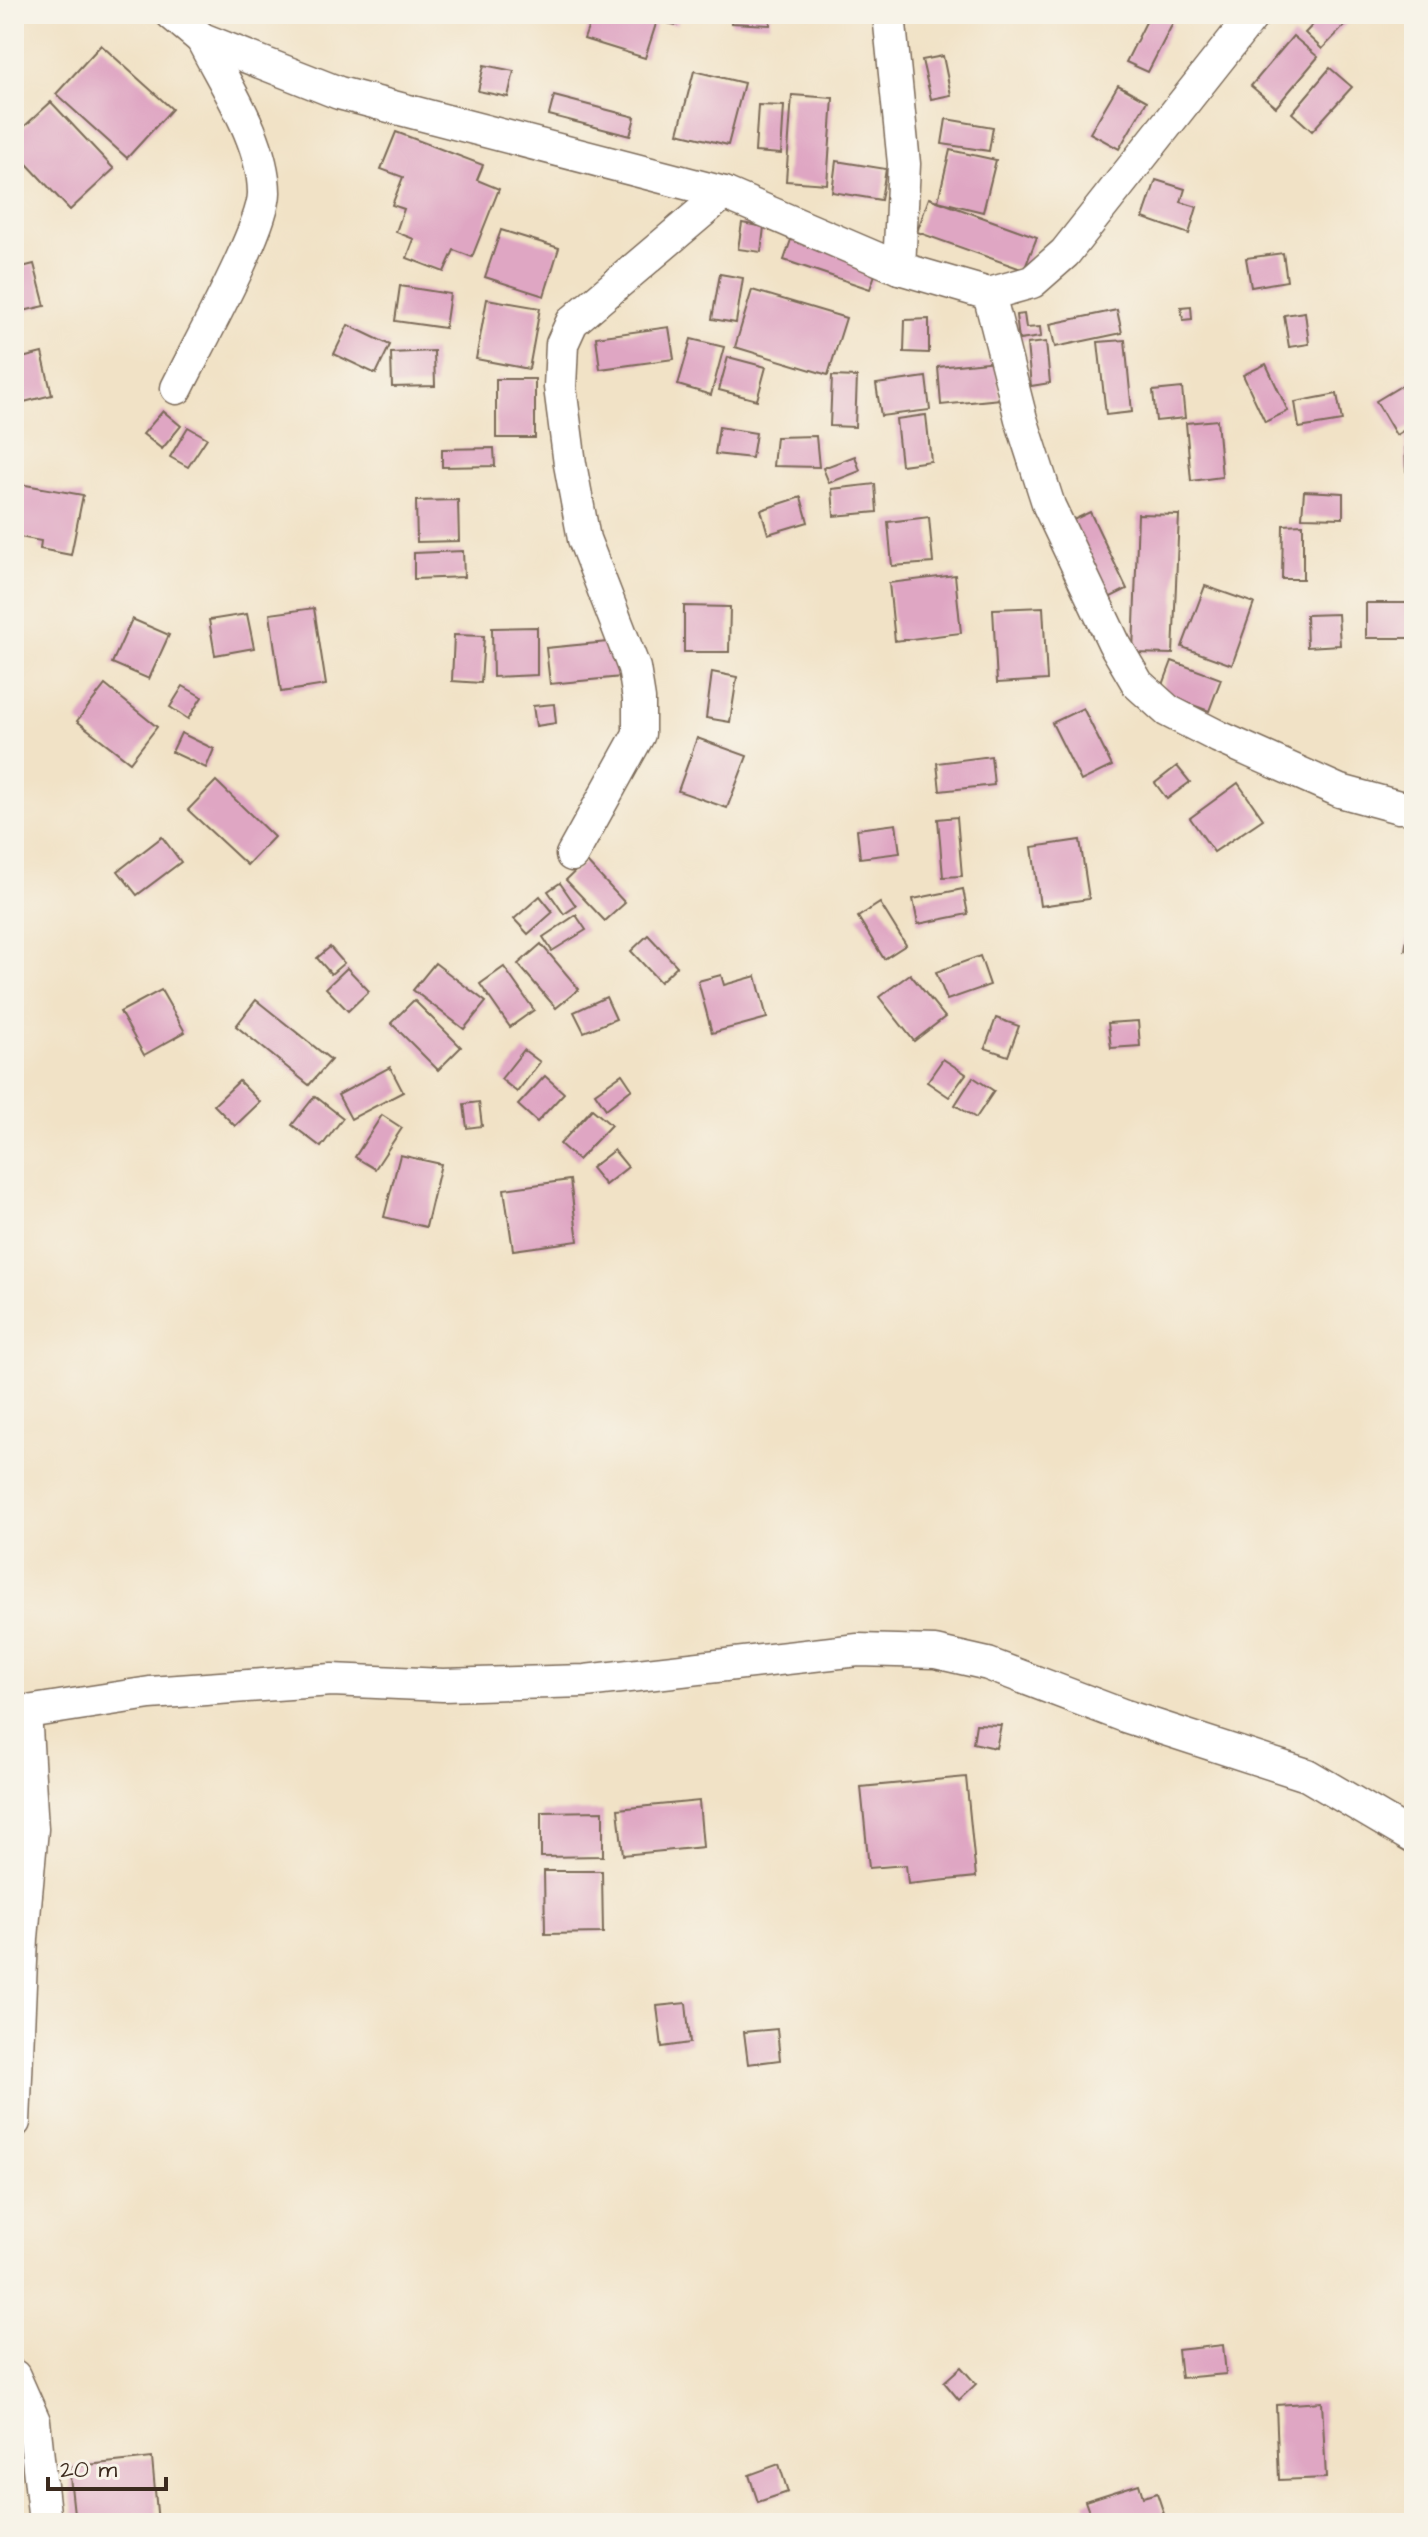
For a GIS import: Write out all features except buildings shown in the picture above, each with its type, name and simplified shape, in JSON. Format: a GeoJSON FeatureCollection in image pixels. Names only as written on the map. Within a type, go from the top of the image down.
{"type":"FeatureCollection","features":[{"type":"Feature","properties":{"kind":"street"},"geometry":{"type":"LineString","coordinates":[[172,14],[202,39],[339,93],[724,193],[899,268],[989,294],[1032,282],[1065,253],[1254,14]]}},
{"type":"Feature","properties":{"kind":"street"},"geometry":{"type":"LineString","coordinates":[[889,14],[904,164],[899,268]]}},
{"type":"Feature","properties":{"kind":"street"},"geometry":{"type":"LineString","coordinates":[[177,388],[247,246],[265,194],[258,158],[202,39]]}},
{"type":"Feature","properties":{"kind":"street"},"geometry":{"type":"LineString","coordinates":[[572,855],[639,734],[639,699],[634,668],[584,539],[560,387],[562,344],[572,322],[724,193]]}},
{"type":"Feature","properties":{"kind":"street"},"geometry":{"type":"LineString","coordinates":[[989,294],[1021,419],[1049,506],[1114,643],[1138,684],[1168,711],[1340,791],[1399,807],[1414,807]]}},
{"type":"Feature","properties":{"kind":"street"},"geometry":{"type":"LineString","coordinates":[[14,2122],[22,1938],[32,1829],[19,1712],[150,1693],[332,1680],[443,1685],[585,1681],[858,1650],[935,1652],[988,1664],[1125,1716],[1307,1775],[1367,1807],[1414,1838]]}},
{"type":"Feature","properties":{"kind":"street"},"geometry":{"type":"LineString","coordinates":[[14,2376],[34,2421],[45,2523]]}}]}
